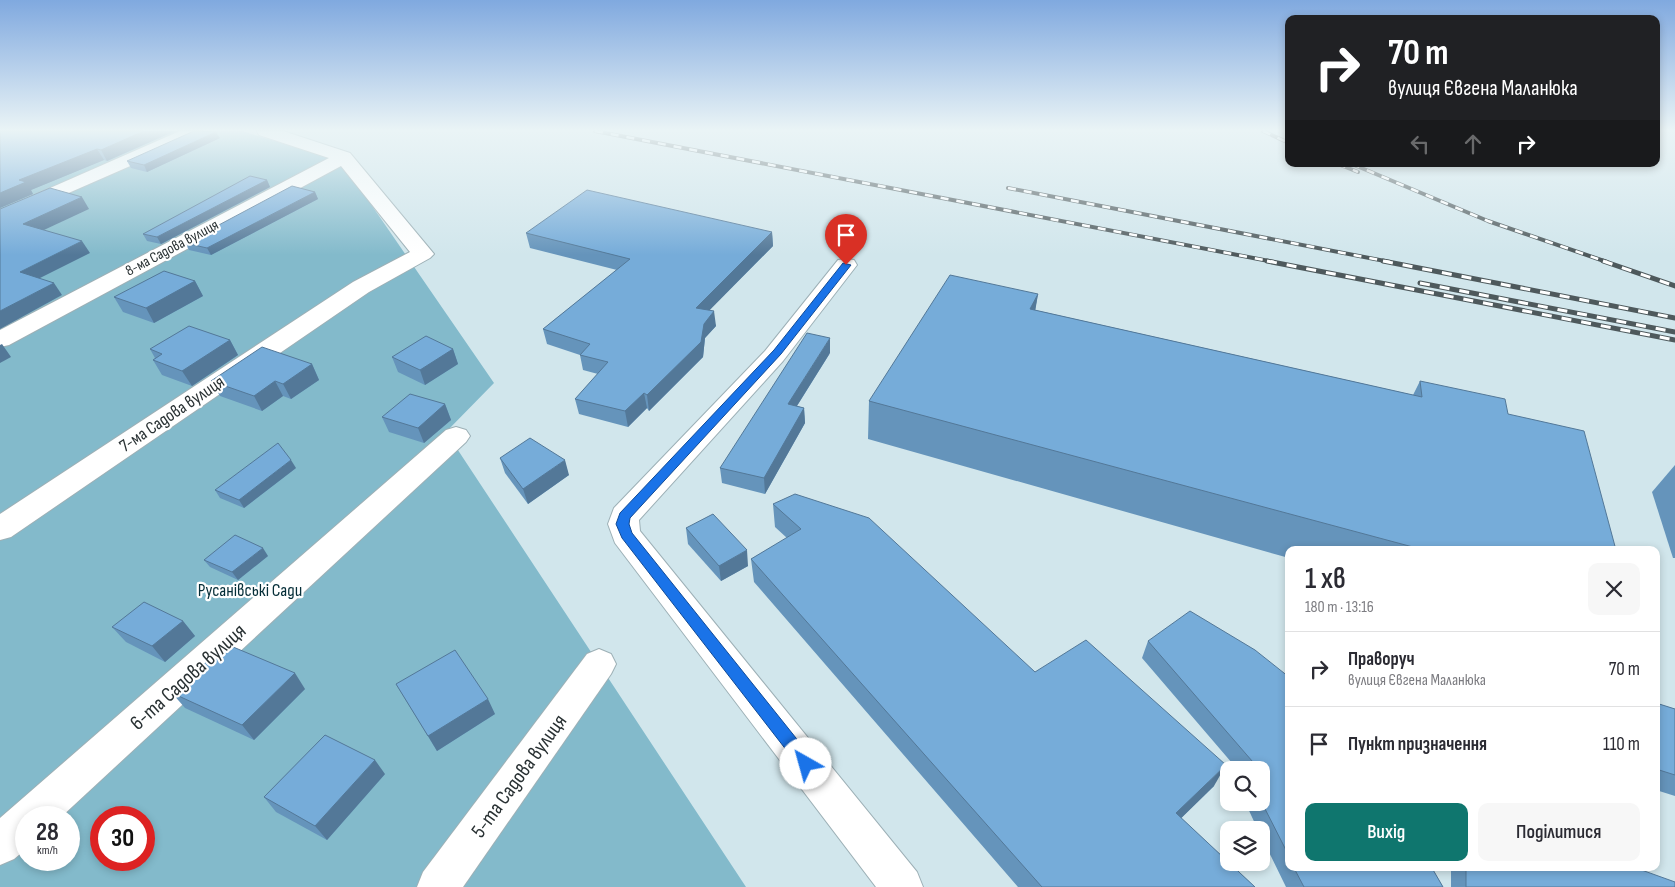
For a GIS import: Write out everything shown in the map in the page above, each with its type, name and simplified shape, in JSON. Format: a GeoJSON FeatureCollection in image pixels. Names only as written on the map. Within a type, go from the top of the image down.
{"type":"FeatureCollection","features":[{"type":"Feature","properties":{"kind":"street"},"geometry":{"type":"LineString","coordinates":[[0,217],[101,172]]}},
{"type":"Feature","properties":{"kind":"street","name":"8-ма Садова вулиця"},"geometry":{"type":"LineString","coordinates":[[0,340],[313,172]]}},
{"type":"Feature","properties":{"kind":"street","name":"7-ма Садова вулиця"},"geometry":{"type":"LineString","coordinates":[[0,529],[362,287],[423,254],[357,172]]}},
{"type":"Feature","properties":{"kind":"street"},"geometry":{"type":"LineString","coordinates":[[846,265],[778,352],[625,516],[623,524],[626,535],[902,887]]}},
{"type":"Feature","properties":{"kind":"street","name":"6-та Садова вулиця"},"geometry":{"type":"LineString","coordinates":[[44,806],[456,436]]}},
{"type":"Feature","properties":{"kind":"street","name":"5-та Садова вулиця"},"geometry":{"type":"LineString","coordinates":[[438,887],[599,664]]}},
{"type":"Feature","properties":{"kind":"street"},"geometry":{"type":"LineString","coordinates":[[0,845],[15,832]]}},
{"type":"Feature","properties":{"kind":"green space","name":"Русанівські Сади"},"geometry":{"type":"Polygon","coordinates":[[[0,172],[349,172],[494,383],[446,432],[746,887],[0,887],[0,172]]]}},
{"type":"Feature","properties":{"kind":"building"},"geometry":{"type":"Polygon","coordinates":[[[0,172],[38,172],[19,180],[26,182],[0,193],[0,172]]]}},
{"type":"Feature","properties":{"kind":"building"},"geometry":{"type":"Polygon","coordinates":[[[250,176],[267,180],[157,237],[143,234],[250,176]]]}},
{"type":"Feature","properties":{"kind":"building"},"geometry":{"type":"Polygon","coordinates":[[[292,186],[315,192],[207,248],[185,243],[292,186]]]}},
{"type":"Feature","properties":{"kind":"building"},"geometry":{"type":"Polygon","coordinates":[[[50,188],[82,197],[23,224],[82,241],[20,272],[54,283],[0,311],[0,209],[50,188]]]}},
{"type":"Feature","properties":{"kind":"building"},"geometry":{"type":"Polygon","coordinates":[[[587,190],[772,232],[696,308],[714,311],[704,324],[701,342],[647,395],[644,393],[625,411],[575,399],[608,362],[580,355],[590,344],[543,329],[630,259],[526,233],[587,190]]]}},
{"type":"Feature","properties":{"kind":"building"},"geometry":{"type":"Polygon","coordinates":[[[164,271],[195,281],[146,308],[114,297],[164,271]]]}},
{"type":"Feature","properties":{"kind":"building"},"geometry":{"type":"Polygon","coordinates":[[[950,275],[1038,294],[1030,309],[1422,397],[1420,381],[1505,399],[1508,414],[1584,431],[1615,546],[1409,546],[869,401],[950,275]]]}},
{"type":"Feature","properties":{"kind":"building"},"geometry":{"type":"Polygon","coordinates":[[[189,326],[230,340],[182,371],[153,360],[162,354],[150,349],[189,326]]]}},
{"type":"Feature","properties":{"kind":"building"},"geometry":{"type":"Polygon","coordinates":[[[807,333],[830,338],[788,404],[804,408],[764,478],[720,468],[807,333]]]}},
{"type":"Feature","properties":{"kind":"building"},"geometry":{"type":"Polygon","coordinates":[[[426,336],[453,349],[420,370],[392,357],[426,336]]]}},
{"type":"Feature","properties":{"kind":"building"},"geometry":{"type":"Polygon","coordinates":[[[262,347],[312,364],[283,384],[275,381],[254,396],[211,381],[262,347]]]}},
{"type":"Feature","properties":{"kind":"building"},"geometry":{"type":"Polygon","coordinates":[[[410,394],[445,404],[418,428],[382,417],[410,394]]]}},
{"type":"Feature","properties":{"kind":"building"},"geometry":{"type":"Polygon","coordinates":[[[530,438],[565,460],[523,489],[500,458],[530,438]]]}},
{"type":"Feature","properties":{"kind":"building"},"geometry":{"type":"Polygon","coordinates":[[[278,443],[291,460],[239,500],[215,490],[278,443]]]}},
{"type":"Feature","properties":{"kind":"building"},"geometry":{"type":"Polygon","coordinates":[[[795,494],[869,518],[1035,672],[1086,640],[1222,761],[1220,761],[1220,771],[1176,813],[1220,854],[1220,871],[1238,871],[1255,887],[1042,887],[751,559],[801,529],[773,504],[795,494]]]}},
{"type":"Feature","properties":{"kind":"building"},"geometry":{"type":"Polygon","coordinates":[[[713,514],[747,550],[719,566],[686,528],[713,514]]]}},
{"type":"Feature","properties":{"kind":"building"},"geometry":{"type":"Polygon","coordinates":[[[235,535],[263,548],[232,572],[204,560],[235,535]]]}},
{"type":"Feature","properties":{"kind":"building"},"geometry":{"type":"Polygon","coordinates":[[[144,602],[183,621],[152,646],[112,627],[144,602]]]}},
{"type":"Feature","properties":{"kind":"building"},"geometry":{"type":"Polygon","coordinates":[[[1190,611],[1255,650],[1285,674],[1285,848],[1266,811],[1270,811],[1270,761],[1252,761],[1148,641],[1190,611]]]}},
{"type":"Feature","properties":{"kind":"building"},"geometry":{"type":"Polygon","coordinates":[[[226,644],[295,673],[242,725],[172,693],[226,644]]]}},
{"type":"Feature","properties":{"kind":"building"},"geometry":{"type":"Polygon","coordinates":[[[455,650],[488,699],[428,736],[396,684],[455,650]]]}},
{"type":"Feature","properties":{"kind":"building"},"geometry":{"type":"Polygon","coordinates":[[[1660,704],[1675,709],[1675,775],[1660,770],[1660,704]]]}},
{"type":"Feature","properties":{"kind":"building"},"geometry":{"type":"Polygon","coordinates":[[[325,735],[375,760],[315,826],[264,797],[325,735]]]}},
{"type":"Feature","properties":{"kind":"building"},"geometry":{"type":"Polygon","coordinates":[[[1296,871],[1434,871],[1443,887],[1304,887],[1296,871]]]}},
{"type":"Feature","properties":{"kind":"building"},"geometry":{"type":"Polygon","coordinates":[[[1466,871],[1644,871],[1675,882],[1675,887],[1466,887],[1466,871]]]}},
{"type":"Feature","properties":{"kind":"railway"},"geometry":{"type":"LineString","coordinates":[[810,172],[1274,262]]}},
{"type":"Feature","properties":{"kind":"railway"},"geometry":{"type":"LineString","coordinates":[[1372,172],[1488,221],[1607,262]]}},
{"type":"Feature","properties":{"kind":"railway"},"geometry":{"type":"LineString","coordinates":[[1008,188],[1390,262]]}},
{"type":"Feature","properties":{"kind":"railway"},"geometry":{"type":"LineString","coordinates":[[1267,261],[1675,340]]}},
{"type":"Feature","properties":{"kind":"railway"},"geometry":{"type":"LineString","coordinates":[[1383,261],[1675,318]]}},
{"type":"Feature","properties":{"kind":"railway"},"geometry":{"type":"LineString","coordinates":[[1603,261],[1675,286]]}},
{"type":"Feature","properties":{"kind":"railway"},"geometry":{"type":"LineString","coordinates":[[1420,283],[1675,332]]}},
{"type":"Feature","properties":{"kind":"route"},"geometry":{"type":"LineString","coordinates":[[806,764],[735,671],[626,535],[623,524],[625,516],[778,352],[846,265]]}}]}
